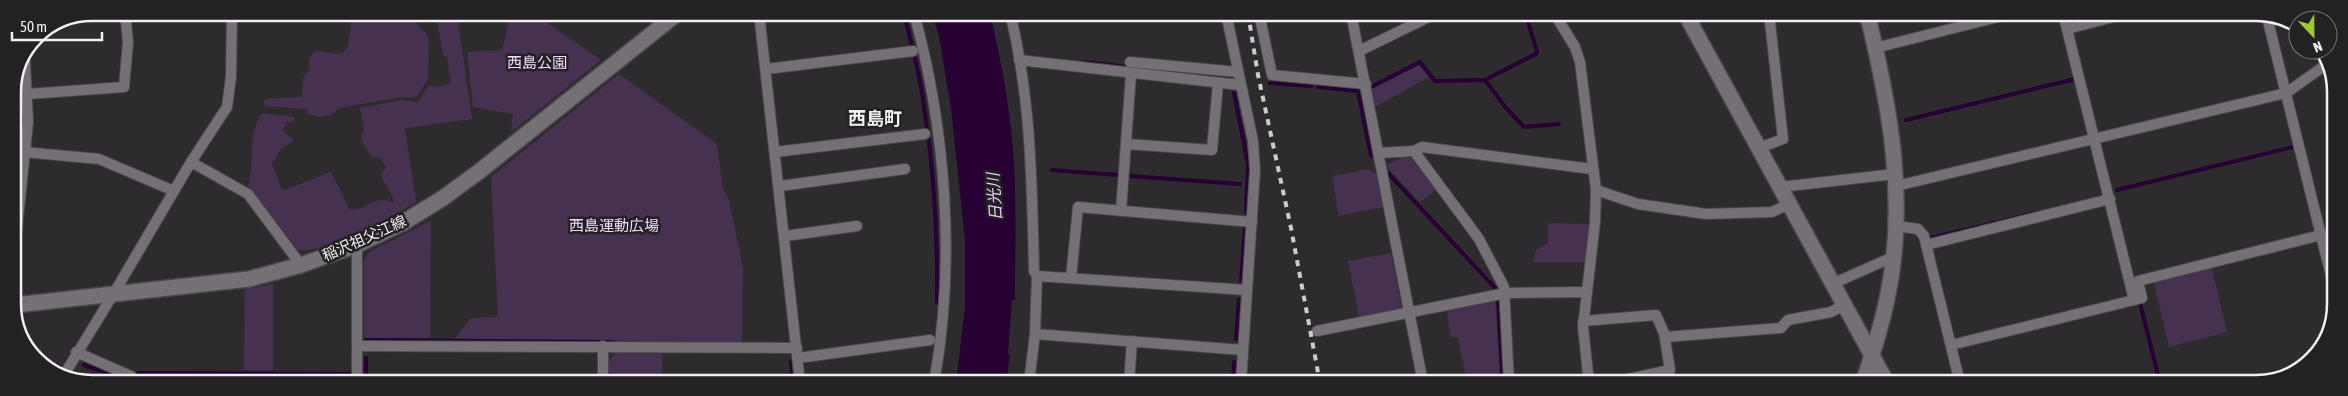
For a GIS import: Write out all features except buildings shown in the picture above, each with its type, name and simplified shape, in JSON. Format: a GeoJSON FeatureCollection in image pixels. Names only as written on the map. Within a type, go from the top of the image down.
{"type":"FeatureCollection","features":[{"type":"Feature","properties":{"kind":"street"},"geometry":{"type":"LineString","coordinates":[[28,94],[124,87],[128,42],[126,21]]}},
{"type":"Feature","properties":{"kind":"street"},"geometry":{"type":"LineString","coordinates":[[67,370],[191,162],[227,108],[231,77],[232,21]]}},
{"type":"Feature","properties":{"kind":"street","name":"稲沢祖父江線"},"geometry":{"type":"LineString","coordinates":[[21,305],[249,278],[301,265],[357,245],[401,224],[443,198],[668,21]]}},
{"type":"Feature","properties":{"kind":"street"},"geometry":{"type":"LineString","coordinates":[[760,21],[780,186],[799,375]]}},
{"type":"Feature","properties":{"kind":"street"},"geometry":{"type":"LineString","coordinates":[[916,21],[934,109],[942,175],[946,296],[935,375]]}},
{"type":"Feature","properties":{"kind":"street"},"geometry":{"type":"LineString","coordinates":[[1012,21],[1020,60],[1031,156],[1034,271],[1038,276],[1036,334],[1030,375]]}},
{"type":"Feature","properties":{"kind":"street"},"geometry":{"type":"LineString","coordinates":[[1228,21],[1253,141],[1255,170],[1241,375]]}},
{"type":"Feature","properties":{"kind":"street"},"geometry":{"type":"LineString","coordinates":[[1261,21],[1272,75],[1366,84]]}},
{"type":"Feature","properties":{"kind":"street"},"geometry":{"type":"LineString","coordinates":[[1353,21],[1421,375]]}},
{"type":"Feature","properties":{"kind":"street"},"geometry":{"type":"LineString","coordinates":[[1359,51],[1421,21]]}},
{"type":"Feature","properties":{"kind":"street"},"geometry":{"type":"LineString","coordinates":[[1563,21],[1580,62],[1596,190],[1595,222],[1583,321],[1588,375]]}},
{"type":"Feature","properties":{"kind":"street"},"geometry":{"type":"LineString","coordinates":[[1689,21],[1883,375]]}},
{"type":"Feature","properties":{"kind":"street"},"geometry":{"type":"LineString","coordinates":[[1759,148],[1783,139],[1770,21]]}},
{"type":"Feature","properties":{"kind":"street"},"geometry":{"type":"LineString","coordinates":[[1866,375],[1887,299],[1896,226],[1896,180],[1888,104],[1869,21]]}},
{"type":"Feature","properties":{"kind":"street"},"geometry":{"type":"LineString","coordinates":[[1875,48],[1982,21]]}},
{"type":"Feature","properties":{"kind":"street"},"geometry":{"type":"LineString","coordinates":[[2065,21],[2134,300]]}},
{"type":"Feature","properties":{"kind":"street"},"geometry":{"type":"LineString","coordinates":[[2067,29],[2098,21]]}},
{"type":"Feature","properties":{"kind":"street"},"geometry":{"type":"LineString","coordinates":[[2268,23],[2321,235],[2327,246]]}},
{"type":"Feature","properties":{"kind":"street"},"geometry":{"type":"LineString","coordinates":[[766,69],[913,51]]}},
{"type":"Feature","properties":{"kind":"street"},"geometry":{"type":"LineString","coordinates":[[1020,60],[1240,86]]}},
{"type":"Feature","properties":{"kind":"street"},"geometry":{"type":"LineString","coordinates":[[1130,62],[1238,72]]}},
{"type":"Feature","properties":{"kind":"street"},"geometry":{"type":"LineString","coordinates":[[1780,187],[1896,180],[2095,139],[2286,93],[2322,67]]}},
{"type":"Feature","properties":{"kind":"street"},"geometry":{"type":"LineString","coordinates":[[21,184],[28,94],[26,69]]}},
{"type":"Feature","properties":{"kind":"street"},"geometry":{"type":"LineString","coordinates":[[1121,211],[1131,74]]}},
{"type":"Feature","properties":{"kind":"street"},"geometry":{"type":"LineString","coordinates":[[1126,144],[1212,150],[1218,83]]}},
{"type":"Feature","properties":{"kind":"street"},"geometry":{"type":"LineString","coordinates":[[776,152],[925,134]]}},
{"type":"Feature","properties":{"kind":"street"},"geometry":{"type":"LineString","coordinates":[[1379,153],[1414,151],[1422,147],[1592,169]]}},
{"type":"Feature","properties":{"kind":"street"},"geometry":{"type":"LineString","coordinates":[[1414,151],[1479,239],[1506,293],[1509,375]]}},
{"type":"Feature","properties":{"kind":"street"},"geometry":{"type":"LineString","coordinates":[[21,152],[99,159],[174,191]]}},
{"type":"Feature","properties":{"kind":"street"},"geometry":{"type":"LineString","coordinates":[[191,162],[248,194],[301,265]]}},
{"type":"Feature","properties":{"kind":"street"},"geometry":{"type":"LineString","coordinates":[[780,186],[904,169]]}},
{"type":"Feature","properties":{"kind":"street"},"geometry":{"type":"LineString","coordinates":[[1596,190],[1638,204],[1706,214],[1772,212],[1789,204]]}},
{"type":"Feature","properties":{"kind":"street"},"geometry":{"type":"LineString","coordinates":[[1926,245],[2110,199]]}},
{"type":"Feature","properties":{"kind":"street"},"geometry":{"type":"LineString","coordinates":[[1071,278],[1078,207],[1252,222]]}},
{"type":"Feature","properties":{"kind":"street"},"geometry":{"type":"LineString","coordinates":[[785,236],[857,226]]}},
{"type":"Feature","properties":{"kind":"street"},"geometry":{"type":"LineString","coordinates":[[1896,226],[1918,229],[1924,236],[1958,375]]}},
{"type":"Feature","properties":{"kind":"street"},"geometry":{"type":"LineString","coordinates":[[1951,345],[2142,298],[2138,281],[2321,235]]}},
{"type":"Feature","properties":{"kind":"street"},"geometry":{"type":"LineString","coordinates":[[357,245],[357,375]]}},
{"type":"Feature","properties":{"kind":"street"},"geometry":{"type":"LineString","coordinates":[[1832,284],[1893,257]]}},
{"type":"Feature","properties":{"kind":"street"},"geometry":{"type":"LineString","coordinates":[[1038,276],[1247,290]]}},
{"type":"Feature","properties":{"kind":"street"},"geometry":{"type":"LineString","coordinates":[[1317,331],[1506,293],[1586,292]]}},
{"type":"Feature","properties":{"kind":"street"},"geometry":{"type":"LineString","coordinates":[[1665,337],[1738,333],[1781,328],[1788,320],[1831,312],[1844,305]]}},
{"type":"Feature","properties":{"kind":"street"},"geometry":{"type":"LineString","coordinates":[[1583,321],[1656,315],[1665,337],[1670,370],[1646,375]]}},
{"type":"Feature","properties":{"kind":"street"},"geometry":{"type":"LineString","coordinates":[[1036,334],[1243,350]]}},
{"type":"Feature","properties":{"kind":"street"},"geometry":{"type":"LineString","coordinates":[[357,346],[603,346],[797,353],[930,340]]}},
{"type":"Feature","properties":{"kind":"street"},"geometry":{"type":"LineString","coordinates":[[1130,375],[1132,341]]}},
{"type":"Feature","properties":{"kind":"street"},"geometry":{"type":"LineString","coordinates":[[603,346],[604,375]]}},
{"type":"Feature","properties":{"kind":"street"},"geometry":{"type":"LineString","coordinates":[[76,352],[128,375]]}},
{"type":"Feature","properties":{"kind":"green space"},"geometry":{"type":"Polygon","coordinates":[[[351,21],[415,21],[426,33],[429,41],[428,79],[416,97],[402,97],[339,108],[336,112],[325,117],[308,114],[307,109],[265,106],[264,101],[267,99],[302,97],[303,78],[309,69],[309,58],[315,51],[341,54],[348,48],[351,21]]]}},
{"type":"Feature","properties":{"kind":"green space"},"geometry":{"type":"Polygon","coordinates":[[[437,21],[458,21],[472,119],[405,128],[416,202],[341,241],[310,250],[298,250],[248,186],[254,131],[262,113],[294,117],[294,122],[286,122],[283,131],[294,141],[281,149],[272,164],[281,188],[285,190],[330,172],[349,209],[361,208],[379,200],[394,203],[381,174],[386,167],[380,158],[372,157],[363,144],[361,136],[364,129],[360,108],[401,100],[418,102],[429,85],[439,87],[451,83],[447,57],[443,55],[437,21]]]}},
{"type":"Feature","properties":{"kind":"green space","name":"西島公園"},"geometry":{"type":"Polygon","coordinates":[[[509,21],[545,21],[601,60],[511,132],[513,114],[473,107],[467,52],[502,50],[509,21]]]}},
{"type":"Feature","properties":{"kind":"green space"},"geometry":{"type":"Polygon","coordinates":[[[1419,65],[1429,77],[1373,108],[1370,90],[1419,65]]]}},
{"type":"Feature","properties":{"kind":"green space","name":"西島運動広場"},"geometry":{"type":"Polygon","coordinates":[[[619,74],[717,144],[723,189],[729,200],[743,268],[742,342],[454,339],[471,318],[498,317],[491,177],[619,74]]]}},
{"type":"Feature","properties":{"kind":"green space"},"geometry":{"type":"Polygon","coordinates":[[[1408,155],[1413,157],[1438,188],[1420,202],[1387,167],[1388,164],[1408,155]]]}},
{"type":"Feature","properties":{"kind":"green space"},"geometry":{"type":"Polygon","coordinates":[[[1369,169],[1376,174],[1383,207],[1339,216],[1332,176],[1369,169]]]}},
{"type":"Feature","properties":{"kind":"green space"},"geometry":{"type":"Polygon","coordinates":[[[431,221],[430,338],[364,338],[364,260],[369,252],[431,221]]]}},
{"type":"Feature","properties":{"kind":"green space"},"geometry":{"type":"Polygon","coordinates":[[[1548,223],[1590,224],[1587,262],[1533,262],[1536,250],[1548,243],[1548,223]]]}},
{"type":"Feature","properties":{"kind":"green space"},"geometry":{"type":"Polygon","coordinates":[[[1391,253],[1402,310],[1363,319],[1359,316],[1348,261],[1391,253]]]}},
{"type":"Feature","properties":{"kind":"green space"},"geometry":{"type":"Polygon","coordinates":[[[2211,265],[2227,332],[2169,347],[2153,279],[2211,265]]]}},
{"type":"Feature","properties":{"kind":"green space"},"geometry":{"type":"Polygon","coordinates":[[[273,284],[273,370],[244,370],[245,289],[273,284]]]}},
{"type":"Feature","properties":{"kind":"green space"},"geometry":{"type":"Polygon","coordinates":[[[1495,297],[1500,375],[1465,375],[1458,337],[1451,338],[1446,307],[1495,297]]]}},
{"type":"Feature","properties":{"kind":"green space"},"geometry":{"type":"Polygon","coordinates":[[[616,353],[662,354],[662,375],[609,375],[608,362],[616,353]]]}},
{"type":"Feature","properties":{"kind":"water","name":"日光川"},"geometry":{"type":"Polygon","coordinates":[[[934,21],[992,21],[1013,143],[1016,210],[1015,300],[1012,300],[1008,354],[1010,355],[1007,375],[957,375],[965,307],[965,240],[951,109],[939,36],[934,21]]]}},
{"type":"Feature","properties":{"kind":"waterway"},"geometry":{"type":"LineString","coordinates":[[906,21],[920,82],[933,179],[937,254],[937,303]]}},
{"type":"Feature","properties":{"kind":"waterway"},"geometry":{"type":"LineString","coordinates":[[1485,80],[1536,54],[1537,51],[1528,21]]}},
{"type":"Feature","properties":{"kind":"waterway"},"geometry":{"type":"LineString","coordinates":[[1083,62],[1230,78]]}},
{"type":"Feature","properties":{"kind":"waterway"},"geometry":{"type":"LineString","coordinates":[[1371,87],[1420,62],[1435,81],[1485,80],[1506,108],[1524,127],[1559,124]]}},
{"type":"Feature","properties":{"kind":"waterway"},"geometry":{"type":"LineString","coordinates":[[1906,120],[2075,79]]}},
{"type":"Feature","properties":{"kind":"waterway"},"geometry":{"type":"LineString","coordinates":[[1270,83],[1311,86]]}},
{"type":"Feature","properties":{"kind":"waterway"},"geometry":{"type":"LineString","coordinates":[[1318,87],[1358,91],[1371,156]]}},
{"type":"Feature","properties":{"kind":"waterway"},"geometry":{"type":"LineString","coordinates":[[1234,93],[1248,164],[1246,212]]}},
{"type":"Feature","properties":{"kind":"waterway"},"geometry":{"type":"LineString","coordinates":[[2117,190],[2293,147]]}},
{"type":"Feature","properties":{"kind":"waterway"},"geometry":{"type":"LineString","coordinates":[[1052,170],[1117,175]]}},
{"type":"Feature","properties":{"kind":"waterway"},"geometry":{"type":"LineString","coordinates":[[1389,174],[1495,288]]}},
{"type":"Feature","properties":{"kind":"waterway"},"geometry":{"type":"LineString","coordinates":[[1130,176],[1240,184]]}},
{"type":"Feature","properties":{"kind":"waterway"},"geometry":{"type":"LineString","coordinates":[[1931,238],[2035,213]]}},
{"type":"Feature","properties":{"kind":"waterway"},"geometry":{"type":"LineString","coordinates":[[1241,281],[1245,228]]}},
{"type":"Feature","properties":{"kind":"waterway"},"geometry":{"type":"LineString","coordinates":[[1498,298],[1503,375]]}},
{"type":"Feature","properties":{"kind":"waterway"},"geometry":{"type":"LineString","coordinates":[[1236,339],[1239,300]]}},
{"type":"Feature","properties":{"kind":"waterway"},"geometry":{"type":"LineString","coordinates":[[2140,303],[2158,375]]}},
{"type":"Feature","properties":{"kind":"waterway"},"geometry":{"type":"LineString","coordinates":[[366,340],[612,342]]}},
{"type":"Feature","properties":{"kind":"waterway"},"geometry":{"type":"LineString","coordinates":[[366,358],[366,373]]}},
{"type":"Feature","properties":{"kind":"waterway"},"geometry":{"type":"LineString","coordinates":[[791,361],[792,375]]}},
{"type":"Feature","properties":{"kind":"waterway"},"geometry":{"type":"LineString","coordinates":[[1233,375],[1234,362]]}},
{"type":"Feature","properties":{"kind":"waterway"},"geometry":{"type":"LineString","coordinates":[[84,365],[114,375]]}},
{"type":"Feature","properties":{"kind":"waterway"},"geometry":{"type":"LineString","coordinates":[[138,373],[352,374]]}},
{"type":"Feature","properties":{"kind":"railway"},"geometry":{"type":"LineString","coordinates":[[1249,21],[1258,75],[1291,228],[1319,375]]}},
{"type":"Feature","properties":{"kind":"district","name":"西島町"},"geometry":{"type":"Point","coordinates":[875,118]}}]}
